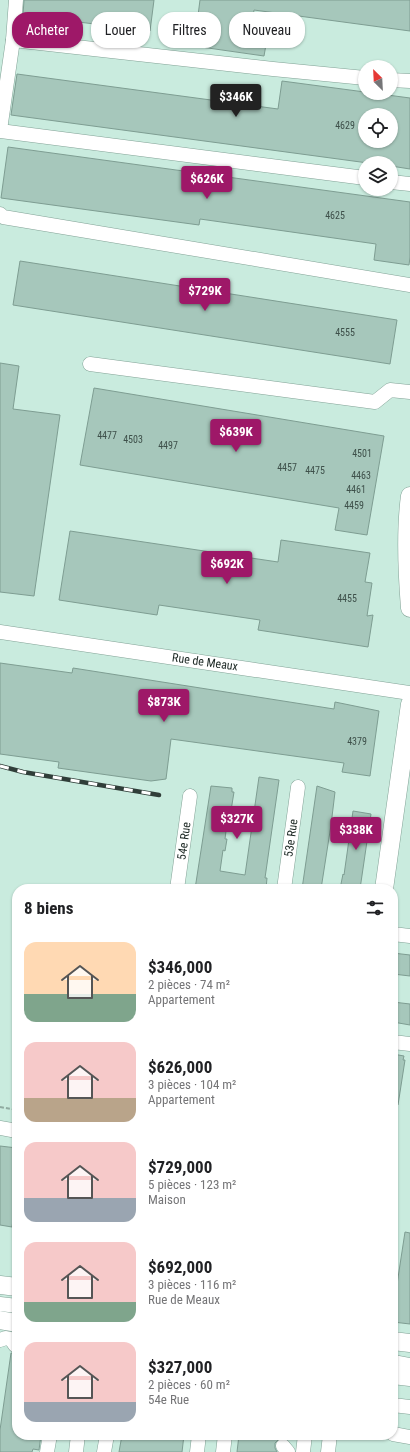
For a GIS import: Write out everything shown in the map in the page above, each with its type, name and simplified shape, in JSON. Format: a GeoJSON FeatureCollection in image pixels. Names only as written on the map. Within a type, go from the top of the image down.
{"type":"FeatureCollection","features":[{"type":"Feature","properties":{"kind":"main road"},"geometry":{"type":"LineString","coordinates":[[410,496],[407,519],[407,562],[410,608]]}},
{"type":"Feature","properties":{"kind":"main road"},"geometry":{"type":"LineString","coordinates":[[385,884],[410,704]]}},
{"type":"Feature","properties":{"kind":"main road"},"geometry":{"type":"LineString","coordinates":[[0,1285],[12,1286]]}},
{"type":"Feature","properties":{"kind":"main road"},"geometry":{"type":"LineString","coordinates":[[398,1342],[410,1343]]}},
{"type":"Feature","properties":{"kind":"main road"},"geometry":{"type":"LineString","coordinates":[[398,1376],[410,1377]]}},
{"type":"Feature","properties":{"kind":"street"},"geometry":{"type":"LineString","coordinates":[[15,12],[16,0]]}},
{"type":"Feature","properties":{"kind":"street"},"geometry":{"type":"LineString","coordinates":[[12,47],[0,131],[358,177]]}},
{"type":"Feature","properties":{"kind":"street"},"geometry":{"type":"LineString","coordinates":[[82,48],[273,70],[358,77]]}},
{"type":"Feature","properties":{"kind":"street"},"geometry":{"type":"LineString","coordinates":[[398,81],[410,82]]}},
{"type":"Feature","properties":{"kind":"street"},"geometry":{"type":"LineString","coordinates":[[398,183],[410,184]]}},
{"type":"Feature","properties":{"kind":"street"},"geometry":{"type":"LineString","coordinates":[[0,214],[2,216],[410,285]]}},
{"type":"Feature","properties":{"kind":"street"},"geometry":{"type":"LineString","coordinates":[[90,364],[375,402],[390,390],[410,392]]}},
{"type":"Feature","properties":{"kind":"street","name":"Rue de Meaux"},"geometry":{"type":"LineString","coordinates":[[0,632],[410,693]]}},
{"type":"Feature","properties":{"kind":"street","name":"53e Rue"},"geometry":{"type":"LineString","coordinates":[[285,884],[298,787]]}},
{"type":"Feature","properties":{"kind":"street","name":"54e Rue"},"geometry":{"type":"LineString","coordinates":[[177,884],[190,796]]}},
{"type":"Feature","properties":{"kind":"street"},"geometry":{"type":"LineString","coordinates":[[398,935],[410,936]]}},
{"type":"Feature","properties":{"kind":"street"},"geometry":{"type":"LineString","coordinates":[[398,1043],[410,1044]]}},
{"type":"Feature","properties":{"kind":"street"},"geometry":{"type":"LineString","coordinates":[[0,1128],[12,1129]]}},
{"type":"Feature","properties":{"kind":"street"},"geometry":{"type":"LineString","coordinates":[[5,1317],[0,1339],[6,1338],[12,1340]]}},
{"type":"Feature","properties":{"kind":"street"},"geometry":{"type":"LineString","coordinates":[[398,1363],[410,1365]]}},
{"type":"Feature","properties":{"kind":"street"},"geometry":{"type":"LineString","coordinates":[[398,1406],[410,1407]]}},
{"type":"Feature","properties":{"kind":"street"},"geometry":{"type":"LineString","coordinates":[[398,1435],[410,1437]]}},
{"type":"Feature","properties":{"kind":"street"},"geometry":{"type":"LineString","coordinates":[[47,1452],[49,1440]]}},
{"type":"Feature","properties":{"kind":"street"},"geometry":{"type":"LineString","coordinates":[[76,1452],[77,1440]]}},
{"type":"Feature","properties":{"kind":"street"},"geometry":{"type":"LineString","coordinates":[[104,1452],[106,1440]]}},
{"type":"Feature","properties":{"kind":"street"},"geometry":{"type":"LineString","coordinates":[[197,1452],[198,1440]]}},
{"type":"Feature","properties":{"kind":"street"},"geometry":{"type":"LineString","coordinates":[[223,1452],[224,1440]]}},
{"type":"Feature","properties":{"kind":"street"},"geometry":{"type":"LineString","coordinates":[[303,1452],[305,1440]]}},
{"type":"Feature","properties":{"kind":"street"},"geometry":{"type":"LineString","coordinates":[[328,1452],[329,1440]]}},
{"type":"Feature","properties":{"kind":"path"},"geometry":{"type":"LineString","coordinates":[[0,1107],[12,1109]]}},
{"type":"Feature","properties":{"kind":"building"},"geometry":{"type":"Polygon","coordinates":[[[24,0],[154,0],[150,31],[150,12],[91,12],[91,24],[83,23],[83,12],[23,12],[24,0]]]}},
{"type":"Feature","properties":{"kind":"building"},"geometry":{"type":"Polygon","coordinates":[[[200,0],[410,0],[410,31],[305,17],[305,12],[269,12],[254,10],[254,12],[229,12],[229,48],[265,48],[264,56],[208,48],[221,48],[221,12],[198,12],[200,0]]]}},
{"type":"Feature","properties":{"kind":"building"},"geometry":{"type":"Polygon","coordinates":[[[17,74],[278,109],[282,81],[358,91],[358,100],[398,100],[398,96],[410,98],[410,169],[398,167],[398,156],[358,156],[358,162],[11,115],[17,74]]]}},
{"type":"Feature","properties":{"kind":"building"},"geometry":{"type":"Polygon","coordinates":[[[8,147],[410,202],[409,265],[374,260],[376,244],[200,219],[199,225],[1,198],[8,147]]]}},
{"type":"Feature","properties":{"kind":"building"},"geometry":{"type":"Polygon","coordinates":[[[20,261],[397,320],[390,364],[13,305],[20,261]]]}},
{"type":"Feature","properties":{"kind":"building"},"geometry":{"type":"Polygon","coordinates":[[[0,363],[19,366],[13,409],[60,415],[34,596],[0,592],[0,363]]]}},
{"type":"Feature","properties":{"kind":"building"},"geometry":{"type":"Polygon","coordinates":[[[94,388],[384,436],[367,535],[335,530],[339,508],[80,465],[94,388]]]}},
{"type":"Feature","properties":{"kind":"building"},"geometry":{"type":"Polygon","coordinates":[[[70,531],[278,562],[281,540],[370,553],[365,582],[372,583],[367,616],[373,615],[368,647],[258,630],[260,620],[159,605],[157,615],[59,600],[70,531]]]}},
{"type":"Feature","properties":{"kind":"building"},"geometry":{"type":"Polygon","coordinates":[[[0,663],[72,673],[73,668],[334,709],[335,702],[379,711],[370,776],[342,772],[344,763],[171,739],[166,779],[151,781],[58,768],[59,762],[0,754],[0,663]]]}},
{"type":"Feature","properties":{"kind":"building"},"geometry":{"type":"Polygon","coordinates":[[[259,777],[279,780],[265,878],[267,878],[266,884],[196,884],[211,786],[232,788],[232,792],[234,792],[229,823],[227,823],[225,839],[227,839],[225,851],[223,850],[220,871],[245,875],[259,777]]]}},
{"type":"Feature","properties":{"kind":"building"},"geometry":{"type":"Polygon","coordinates":[[[317,786],[335,792],[331,825],[322,884],[303,884],[317,786]]]}},
{"type":"Feature","properties":{"kind":"building"},"geometry":{"type":"Polygon","coordinates":[[[353,811],[371,814],[361,884],[341,884],[343,874],[344,875],[353,811]]]}},
{"type":"Feature","properties":{"kind":"building"},"geometry":{"type":"Polygon","coordinates":[[[398,954],[410,955],[410,976],[398,975],[398,954]]]}},
{"type":"Feature","properties":{"kind":"building"},"geometry":{"type":"Polygon","coordinates":[[[398,1003],[410,1004],[410,1025],[398,1023],[398,1003]]]}},
{"type":"Feature","properties":{"kind":"building"},"geometry":{"type":"Polygon","coordinates":[[[398,1055],[404,1056],[403,1060],[405,1060],[398,1105],[398,1055]]]}},
{"type":"Feature","properties":{"kind":"building"},"geometry":{"type":"Polygon","coordinates":[[[0,1146],[12,1147],[12,1227],[0,1225],[0,1146]]]}},
{"type":"Feature","properties":{"kind":"building"},"geometry":{"type":"Polygon","coordinates":[[[405,1232],[410,1233],[410,1324],[398,1323],[398,1278],[405,1232]]]}},
{"type":"Feature","properties":{"kind":"building"},"geometry":{"type":"Polygon","coordinates":[[[11,1353],[12,1440],[40,1440],[39,1450],[33,1449],[32,1452],[0,1452],[0,1430],[11,1353]]]}},
{"type":"Feature","properties":{"kind":"building"},"geometry":{"type":"Polygon","coordinates":[[[121,1440],[183,1440],[182,1452],[119,1452],[121,1440]]]}},
{"type":"Feature","properties":{"kind":"building"},"geometry":{"type":"Polygon","coordinates":[[[238,1440],[278,1440],[275,1443],[277,1452],[237,1452],[238,1440]]]}},
{"type":"Feature","properties":{"kind":"railway"},"geometry":{"type":"LineString","coordinates":[[0,766],[23,772],[159,795]]}}]}
